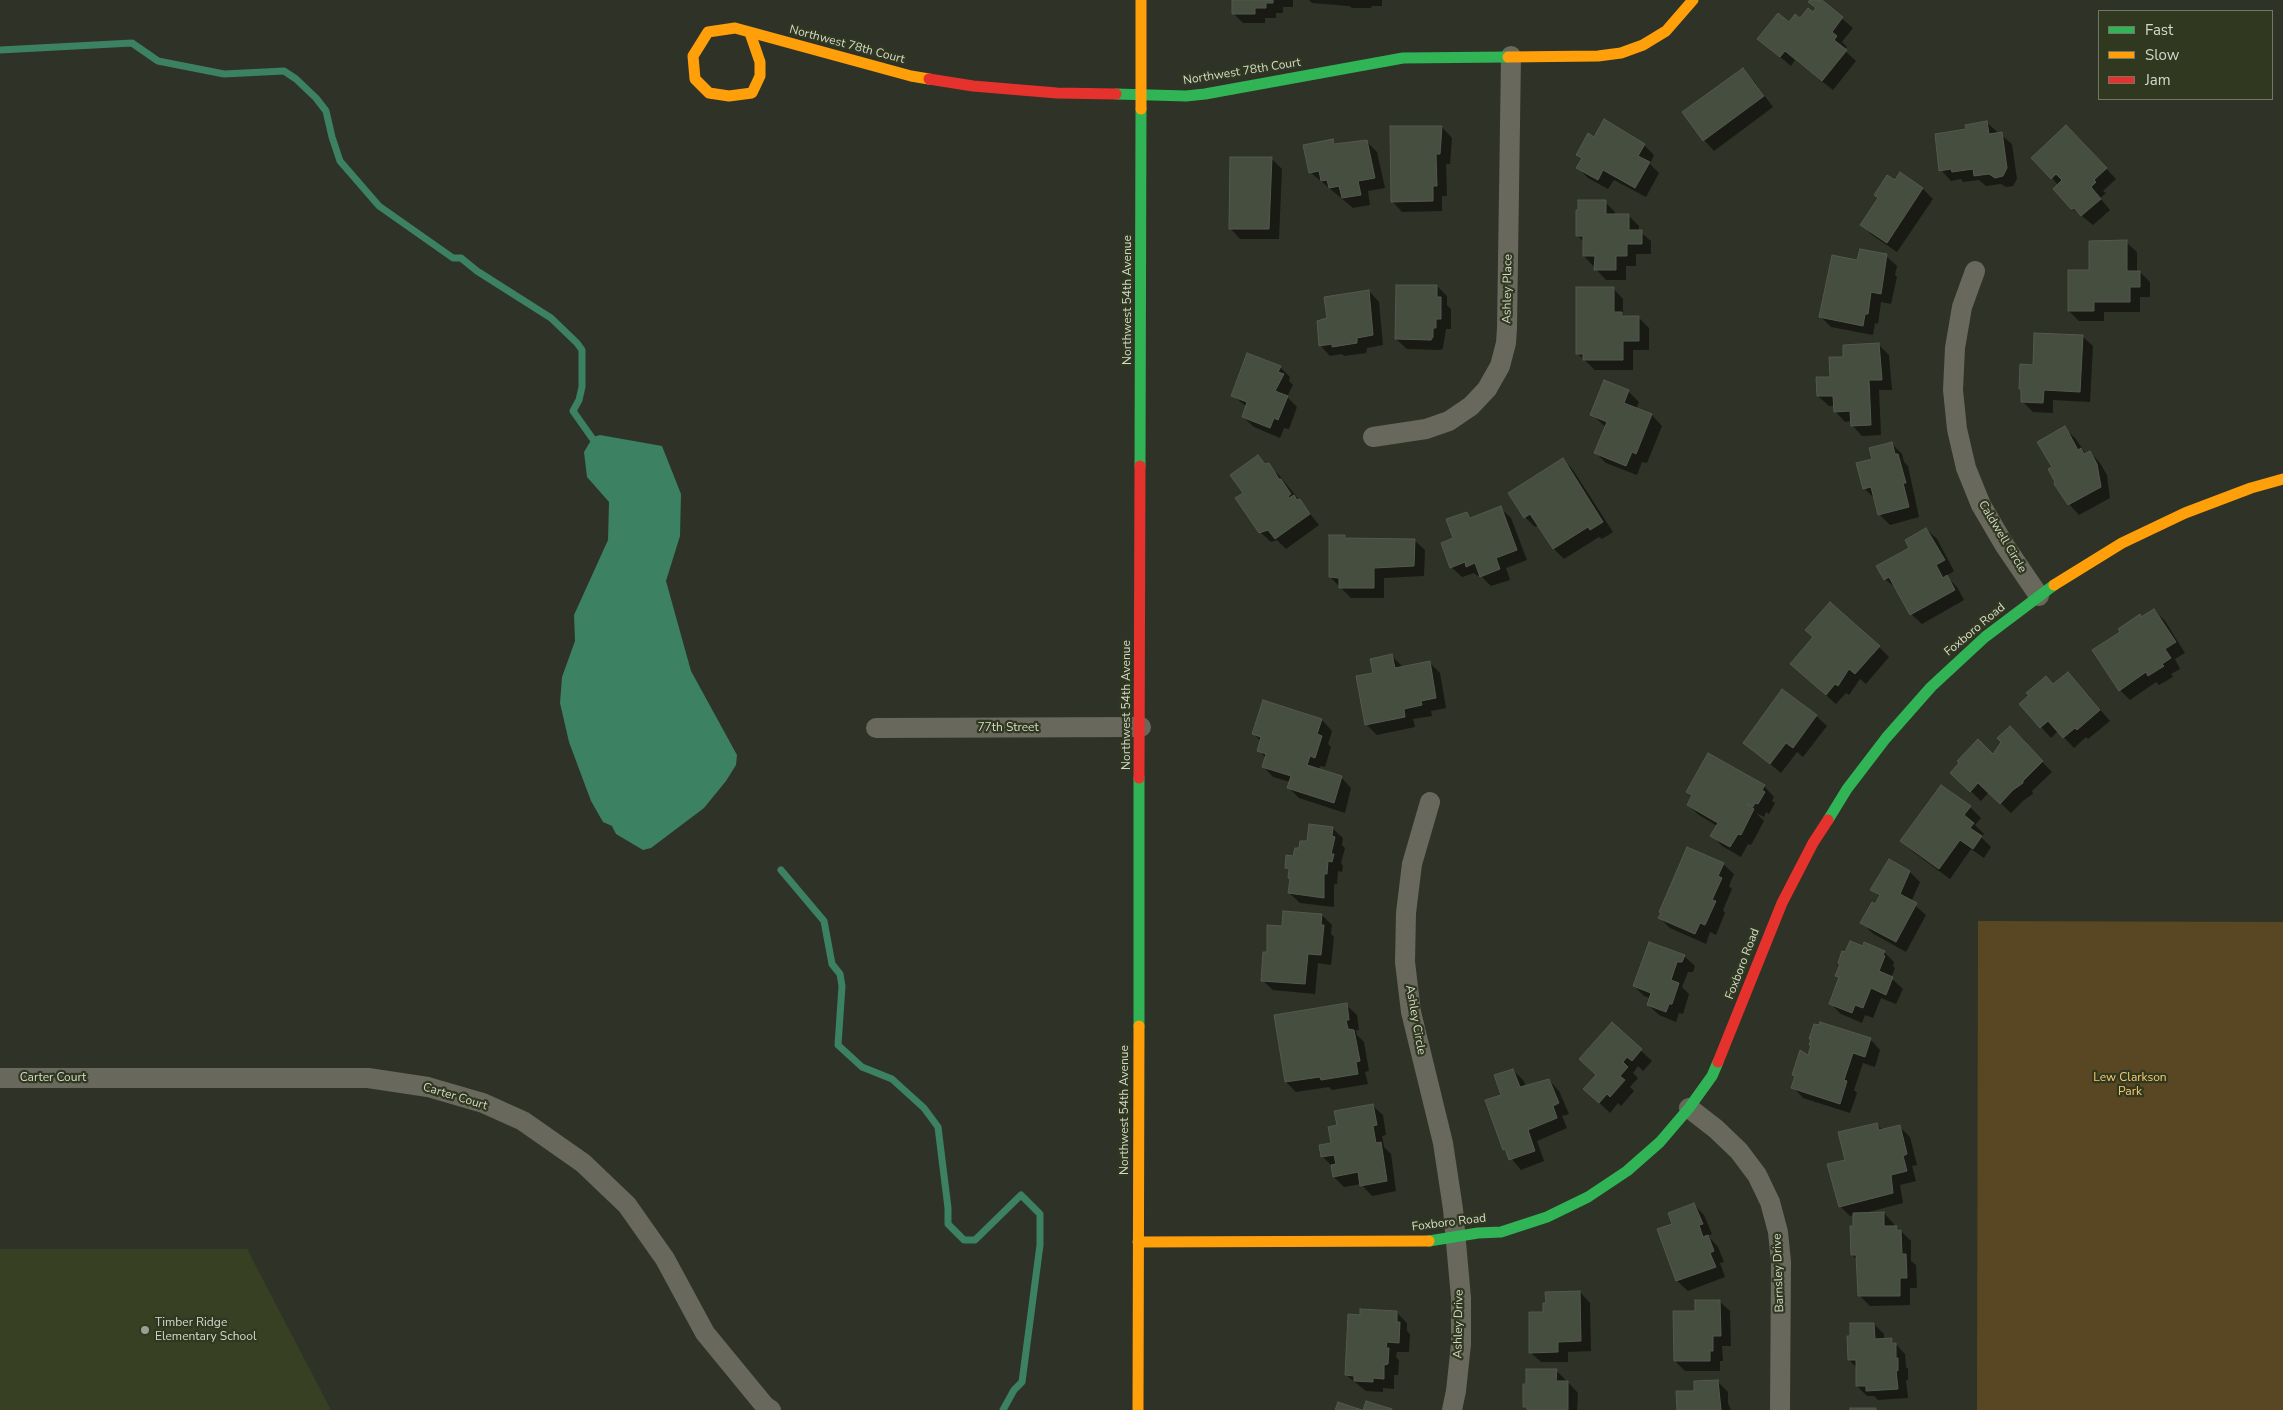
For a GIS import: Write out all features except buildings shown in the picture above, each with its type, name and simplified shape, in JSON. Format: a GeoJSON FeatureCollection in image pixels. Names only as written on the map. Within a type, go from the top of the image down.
{"type":"FeatureCollection","features":[{"type":"Feature","properties":{"kind":"street","name":"Northwest 54th Avenue"},"geometry":{"type":"LineString","coordinates":[[1138,1410],[1141,727],[1141,0]]}},
{"type":"Feature","properties":{"kind":"street","name":"Northwest 78th Court"},"geometry":{"type":"LineString","coordinates":[[750,33],[760,62],[760,76],[752,93],[729,96],[709,93],[695,80],[693,56],[708,32],[734,28],[911,76],[973,86],[1057,93],[1205,94],[1403,58],[1598,56],[1621,53],[1643,45],[1666,31],[1693,0]]}},
{"type":"Feature","properties":{"kind":"street","name":"Ashley Place"},"geometry":{"type":"LineString","coordinates":[[1373,437],[1426,430],[1449,421],[1471,406],[1482,395],[1500,366],[1506,342],[1507,328],[1511,56]]}},
{"type":"Feature","properties":{"kind":"street","name":"Caldwell Circle"},"geometry":{"type":"LineString","coordinates":[[1975,271],[1962,307],[1955,348],[1953,390],[1957,429],[1966,468],[1981,505],[2005,546],[2039,596]]}},
{"type":"Feature","properties":{"kind":"street","name":"Foxboro Road"},"geometry":{"type":"LineString","coordinates":[[1138,1242],[1420,1242],[1478,1233],[1501,1232],[1547,1217],[1588,1197],[1627,1171],[1660,1142],[1689,1108],[1712,1076],[1730,1040],[1759,958],[1782,903],[1813,843],[1847,789],[1886,738],[1932,686],[1985,637],[2039,596],[2065,577],[2122,543],[2185,513],[2251,488],[2283,479]]}},
{"type":"Feature","properties":{"kind":"street","name":"77th Street"},"geometry":{"type":"LineString","coordinates":[[876,728],[1141,727]]}},
{"type":"Feature","properties":{"kind":"street","name":"Ashley Circle"},"geometry":{"type":"LineString","coordinates":[[1430,802],[1412,864],[1406,914],[1406,962],[1411,1012],[1443,1143],[1456,1237]]}},
{"type":"Feature","properties":{"kind":"street","name":"Carter Court"},"geometry":{"type":"LineString","coordinates":[[0,1078],[368,1078],[428,1087],[483,1103],[523,1121],[583,1163],[627,1206],[665,1259],[705,1333],[770,1410]]}},
{"type":"Feature","properties":{"kind":"street","name":"Barnsley Drive"},"geometry":{"type":"LineString","coordinates":[[1689,1108],[1716,1129],[1739,1151],[1757,1175],[1770,1202],[1778,1232],[1781,1262],[1780,1410]]}},
{"type":"Feature","properties":{"kind":"street","name":"Ashley Drive"},"geometry":{"type":"LineString","coordinates":[[1452,1410],[1461,1344],[1461,1298],[1456,1237]]}},
{"type":"Feature","properties":{"kind":"shaded area"},"geometry":{"type":"Polygon","coordinates":[[[600,435],[662,446],[681,494],[680,536],[666,581],[691,671],[737,755],[736,765],[726,781],[704,808],[651,848],[643,850],[616,834],[612,826],[603,822],[591,801],[569,742],[560,703],[562,677],[575,641],[574,615],[608,540],[609,502],[587,477],[584,452],[593,437],[600,435]]]}},
{"type":"Feature","properties":{"kind":"shaded area","name":"Timber Ridge Elementary School"},"geometry":{"type":"Polygon","coordinates":[[[0,1249],[247,1249],[331,1410],[0,1410],[0,1249]]]}},
{"type":"Feature","properties":{"kind":"green space","name":"Lew Clarkson Park"},"geometry":{"type":"Polygon","coordinates":[[[1978,921],[2283,922],[2283,1410],[1977,1410],[1978,921]]]}},
{"type":"Feature","properties":{"kind":"waterway"},"geometry":{"type":"LineString","coordinates":[[0,50],[132,43],[158,61],[224,74],[284,71],[296,79],[316,98],[326,111],[340,161],[379,206],[453,258],[461,258],[477,271],[551,318],[577,343],[582,350],[582,387],[579,400],[573,411],[597,445]]}},
{"type":"Feature","properties":{"kind":"waterway"},"geometry":{"type":"LineString","coordinates":[[781,870],[824,921],[832,964],[840,974],[842,986],[838,1045],[862,1067],[892,1079],[924,1108],[938,1127],[948,1208],[948,1224],[964,1240],[975,1240],[1021,1195],[1040,1214],[1040,1245],[1022,1382],[1014,1390],[1003,1410]]}},
{"type":"Feature","properties":{"kind":"traffic: fast"},"geometry":{"type":"LineString","coordinates":[[1116,94],[1186,96],[1205,94],[1403,58],[1508,57]]}},
{"type":"Feature","properties":{"kind":"traffic: fast"},"geometry":{"type":"LineString","coordinates":[[1140,466],[1141,109]]}},
{"type":"Feature","properties":{"kind":"traffic: fast"},"geometry":{"type":"LineString","coordinates":[[1828,820],[1847,789],[1886,738],[1931,687],[1985,637],[2054,585]]}},
{"type":"Feature","properties":{"kind":"traffic: fast"},"geometry":{"type":"LineString","coordinates":[[1139,778],[1139,1026]]}},
{"type":"Feature","properties":{"kind":"traffic: fast"},"geometry":{"type":"LineString","coordinates":[[1429,1241],[1478,1233],[1501,1232],[1547,1217],[1588,1197],[1627,1171],[1660,1142],[1689,1108],[1712,1076],[1718,1062]]}},
{"type":"Feature","properties":{"kind":"traffic: slow"},"geometry":{"type":"LineString","coordinates":[[1141,0],[1141,109]]}},
{"type":"Feature","properties":{"kind":"traffic: slow"},"geometry":{"type":"LineString","coordinates":[[1508,57],[1598,56],[1621,53],[1643,45],[1666,31],[1693,0]]}},
{"type":"Feature","properties":{"kind":"traffic: slow"},"geometry":{"type":"LineString","coordinates":[[750,33],[760,62],[760,76],[752,93],[729,96],[709,93],[695,79],[693,56],[708,32],[735,28],[911,76],[929,79]]}},
{"type":"Feature","properties":{"kind":"traffic: slow"},"geometry":{"type":"LineString","coordinates":[[2054,585],[2122,543],[2185,513],[2251,488],[2283,479]]}},
{"type":"Feature","properties":{"kind":"traffic: slow"},"geometry":{"type":"LineString","coordinates":[[1138,1410],[1139,1026]]}},
{"type":"Feature","properties":{"kind":"traffic: slow"},"geometry":{"type":"LineString","coordinates":[[1138,1242],[1429,1241]]}},
{"type":"Feature","properties":{"kind":"traffic: jam"},"geometry":{"type":"LineString","coordinates":[[929,79],[973,86],[1057,93],[1116,94]]}},
{"type":"Feature","properties":{"kind":"traffic: jam"},"geometry":{"type":"LineString","coordinates":[[1139,778],[1140,466]]}},
{"type":"Feature","properties":{"kind":"traffic: jam"},"geometry":{"type":"LineString","coordinates":[[1718,1062],[1782,903],[1813,843],[1828,820]]}},
{"type":"Feature","properties":{"kind":"place","name":"Timber Ridge Elementary School"},"geometry":{"type":"Point","coordinates":[145,1330]}}]}
